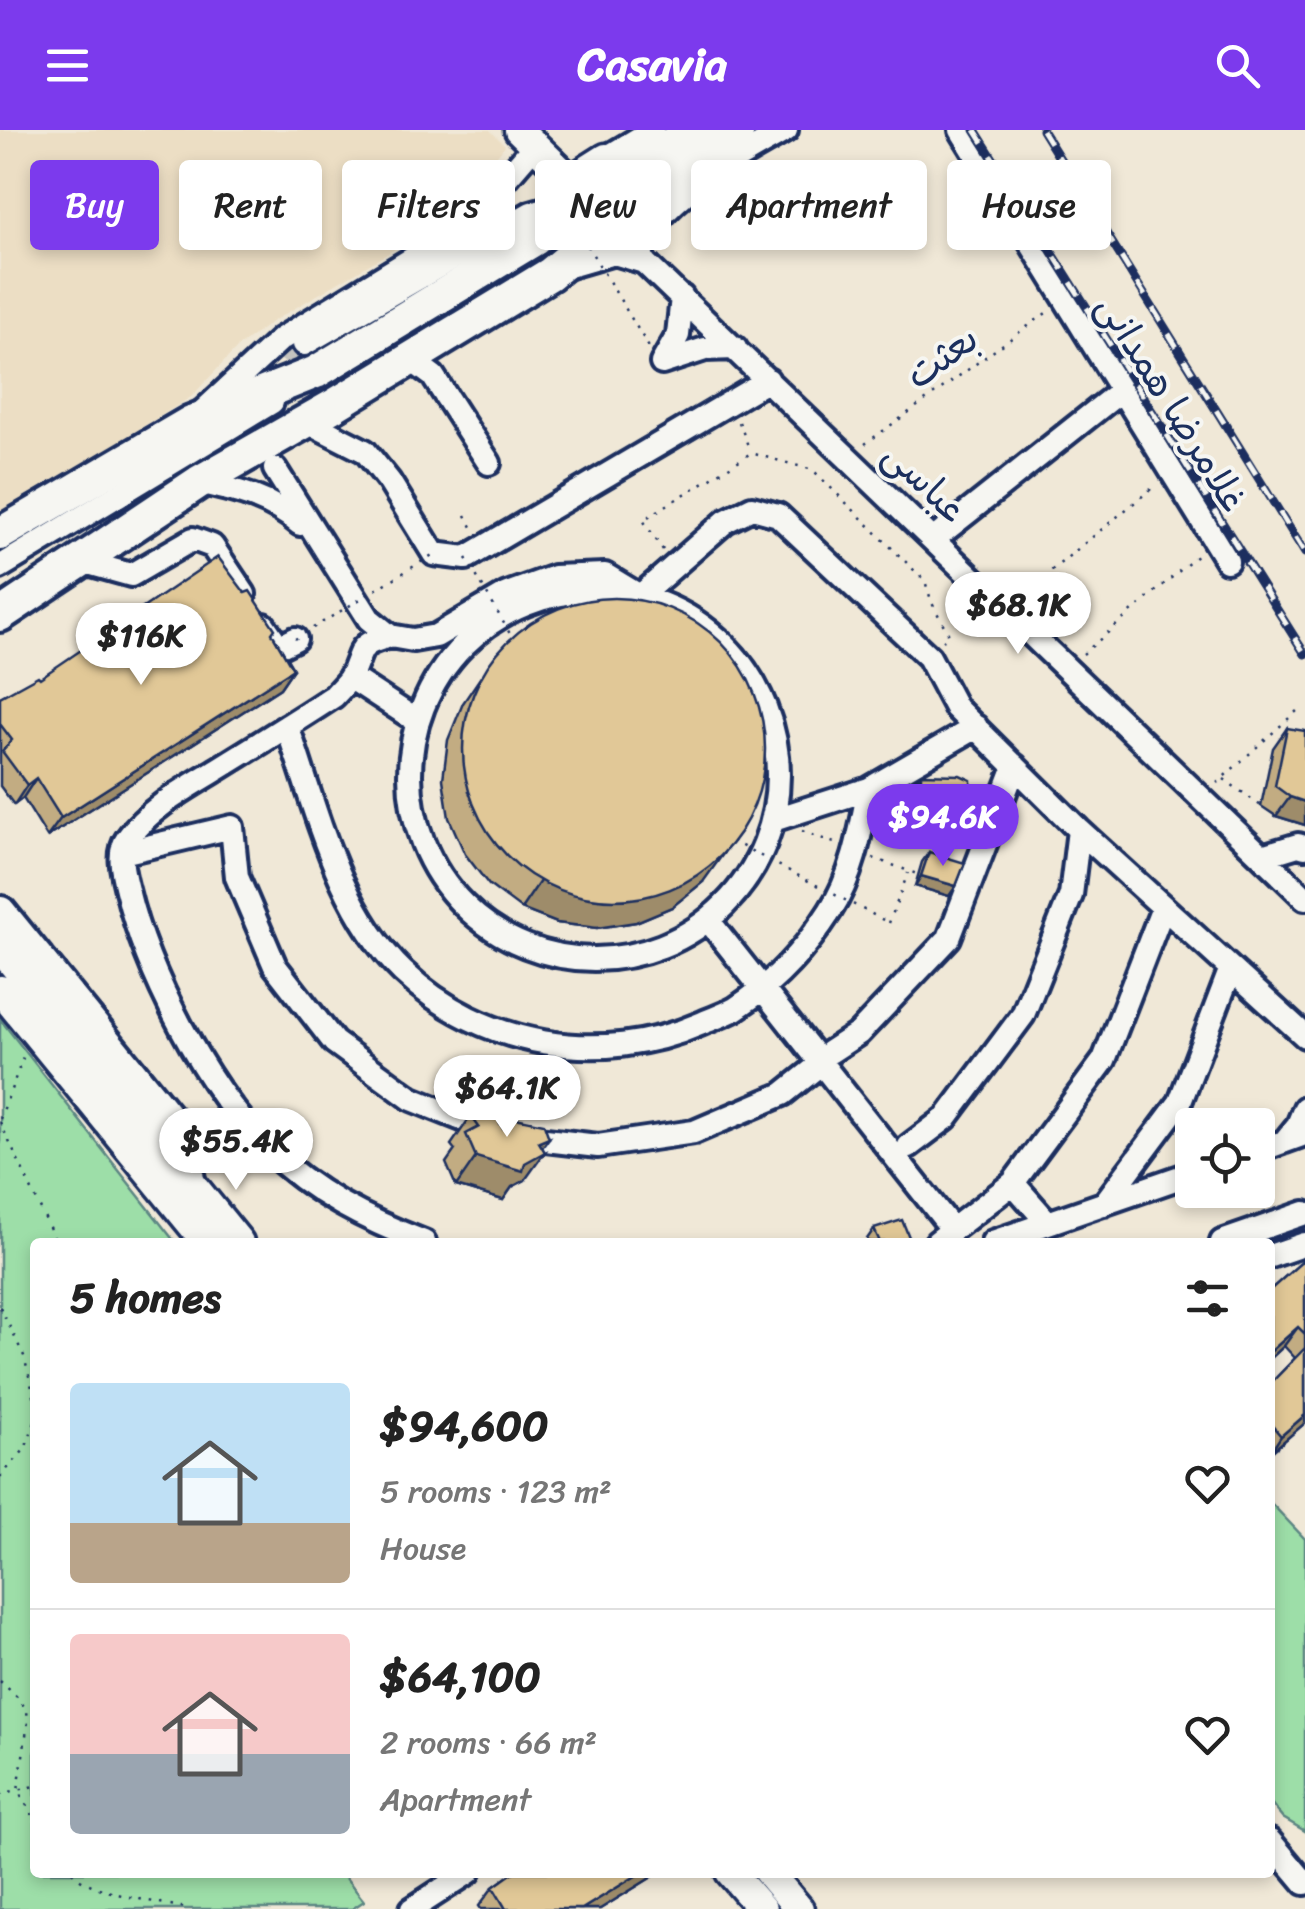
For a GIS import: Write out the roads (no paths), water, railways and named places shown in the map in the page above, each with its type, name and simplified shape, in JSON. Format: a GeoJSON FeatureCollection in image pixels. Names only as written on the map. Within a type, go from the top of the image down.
{"type":"FeatureCollection","features":[{"type":"Feature","properties":{"kind":"highway"},"geometry":{"type":"LineString","coordinates":[[0,534],[191,422],[535,239],[586,198],[695,130]]}},
{"type":"Feature","properties":{"kind":"highway"},"geometry":{"type":"LineString","coordinates":[[0,614],[199,482],[550,274],[682,164],[738,130]]}},
{"type":"Feature","properties":{"kind":"highway"},"geometry":{"type":"LineString","coordinates":[[0,913],[183,1138],[188,1181]]}},
{"type":"Feature","properties":{"kind":"main road"},"geometry":{"type":"LineString","coordinates":[[527,138],[565,175],[576,177],[606,158]]}},
{"type":"Feature","properties":{"kind":"main road"},"geometry":{"type":"LineString","coordinates":[[0,948],[236,1238]]}},
{"type":"Feature","properties":{"kind":"main road"},"geometry":{"type":"LineString","coordinates":[[0,990],[203,1238]]}},
{"type":"Feature","properties":{"kind":"main road"},"geometry":{"type":"LineString","coordinates":[[735,1878],[762,1909]]}},
{"type":"Feature","properties":{"kind":"main road"},"geometry":{"type":"LineString","coordinates":[[773,1878],[799,1909]]}},
{"type":"Feature","properties":{"kind":"street"},"geometry":{"type":"LineString","coordinates":[[606,158],[653,130]]}},
{"type":"Feature","properties":{"kind":"street"},"geometry":{"type":"LineString","coordinates":[[0,567],[720,130]]}},
{"type":"Feature","properties":{"kind":"street"},"geometry":{"type":"LineString","coordinates":[[644,262],[640,248],[647,231],[675,201],[786,130]]}},
{"type":"Feature","properties":{"kind":"street","name":"غلامرضا همدانی"},"geometry":{"type":"LineString","coordinates":[[960,130],[1221,550]]}},
{"type":"Feature","properties":{"kind":"street"},"geometry":{"type":"LineString","coordinates":[[191,422],[281,339],[464,227],[527,138]]}},
{"type":"Feature","properties":{"kind":"street"},"geometry":{"type":"LineString","coordinates":[[550,274],[614,253],[644,262]]}},
{"type":"Feature","properties":{"kind":"street","name":"عباسی"},"geometry":{"type":"LineString","coordinates":[[644,262],[1305,898]]}},
{"type":"Feature","properties":{"kind":"street"},"geometry":{"type":"LineString","coordinates":[[682,297],[678,335],[662,363],[704,349],[735,348]]}},
{"type":"Feature","properties":{"kind":"street"},"geometry":{"type":"LineString","coordinates":[[410,359],[433,376],[489,463]]}},
{"type":"Feature","properties":{"kind":"street"},"geometry":{"type":"LineString","coordinates":[[304,420],[364,451],[389,481],[434,554],[466,558],[768,380]]}},
{"type":"Feature","properties":{"kind":"street"},"geometry":{"type":"LineString","coordinates":[[934,539],[1122,390]]}},
{"type":"Feature","properties":{"kind":"street"},"geometry":{"type":"LineString","coordinates":[[275,469],[368,620],[390,636]]}},
{"type":"Feature","properties":{"kind":"street"},"geometry":{"type":"LineString","coordinates":[[199,482],[280,506],[319,540]]}},
{"type":"Feature","properties":{"kind":"street"},"geometry":{"type":"LineString","coordinates":[[415,1238],[340,1204],[293,1171],[266,1148],[229,1103],[164,994],[134,921],[124,878],[124,841],[180,792],[334,696],[350,677],[356,657],[368,642],[390,636],[413,640],[436,636],[507,594],[554,577],[605,575],[640,596],[685,614],[724,642],[753,680],[772,725],[779,772],[774,820],[759,858],[737,892],[708,920],[668,944],[623,958],[576,960],[531,949],[489,928],[454,897],[428,858],[413,814],[409,768],[417,722],[436,678],[466,642],[504,614],[547,597],[593,590],[640,596],[726,521],[752,508],[778,515],[929,657],[956,708],[1079,830],[1303,1040]]}},
{"type":"Feature","properties":{"kind":"street"},"geometry":{"type":"LineString","coordinates":[[62,573],[88,563],[131,575],[193,539],[212,546],[278,648],[295,639]]}},
{"type":"Feature","properties":{"kind":"street"},"geometry":{"type":"LineString","coordinates":[[350,677],[417,722]]}},
{"type":"Feature","properties":{"kind":"street"},"geometry":{"type":"LineString","coordinates":[[287,726],[359,916],[403,971],[460,1014],[526,1040],[597,1048],[668,1038],[733,1010],[790,965],[832,908],[859,842],[868,789]]}},
{"type":"Feature","properties":{"kind":"street"},"geometry":{"type":"LineString","coordinates":[[774,820],[868,789],[976,727]]}},
{"type":"Feature","properties":{"kind":"street"},"geometry":{"type":"LineString","coordinates":[[122,854],[232,827],[236,877],[274,966],[334,1042],[412,1099],[502,1135],[598,1146],[694,1132],[783,1094],[859,1034],[949,938],[1015,766]]}},
{"type":"Feature","properties":{"kind":"street"},"geometry":{"type":"LineString","coordinates":[[908,1146],[946,1118],[1023,1015],[1071,895],[1079,830]]}},
{"type":"Feature","properties":{"kind":"street"},"geometry":{"type":"LineString","coordinates":[[1262,856],[1298,845],[1305,847]]}},
{"type":"Feature","properties":{"kind":"street"},"geometry":{"type":"LineString","coordinates":[[708,920],[826,1057],[945,1236],[1012,1182],[1104,1060],[1164,908]]}},
{"type":"Feature","properties":{"kind":"street"},"geometry":{"type":"LineString","coordinates":[[1104,1204],[1180,1102],[1230,971]]}},
{"type":"Feature","properties":{"kind":"street"},"geometry":{"type":"LineString","coordinates":[[1295,1137],[1305,1108]]}},
{"type":"Feature","properties":{"kind":"street"},"geometry":{"type":"LineString","coordinates":[[1005,1238],[1175,1179]]}},
{"type":"Feature","properties":{"kind":"street"},"geometry":{"type":"LineString","coordinates":[[1012,1182],[1048,1223]]}},
{"type":"Feature","properties":{"kind":"street"},"geometry":{"type":"LineString","coordinates":[[1233,1238],[1305,1212]]}},
{"type":"Feature","properties":{"kind":"street"},"geometry":{"type":"LineString","coordinates":[[1275,1254],[1305,1244]]}},
{"type":"Feature","properties":{"kind":"street"},"geometry":{"type":"LineString","coordinates":[[1275,1847],[1305,1883]]}},
{"type":"Feature","properties":{"kind":"street"},"geometry":{"type":"LineString","coordinates":[[412,1909],[460,1878]]}},
{"type":"Feature","properties":{"kind":"tunnel"},"geometry":{"type":"LineString","coordinates":[[270,456],[263,423],[268,394],[282,369],[304,344]]}},
{"type":"Feature","properties":{"kind":"railway"},"geometry":{"type":"LineString","coordinates":[[975,130],[1305,654]]}},
{"type":"Feature","properties":{"kind":"railway"},"geometry":{"type":"LineString","coordinates":[[1042,130],[1305,553]]}}]}
